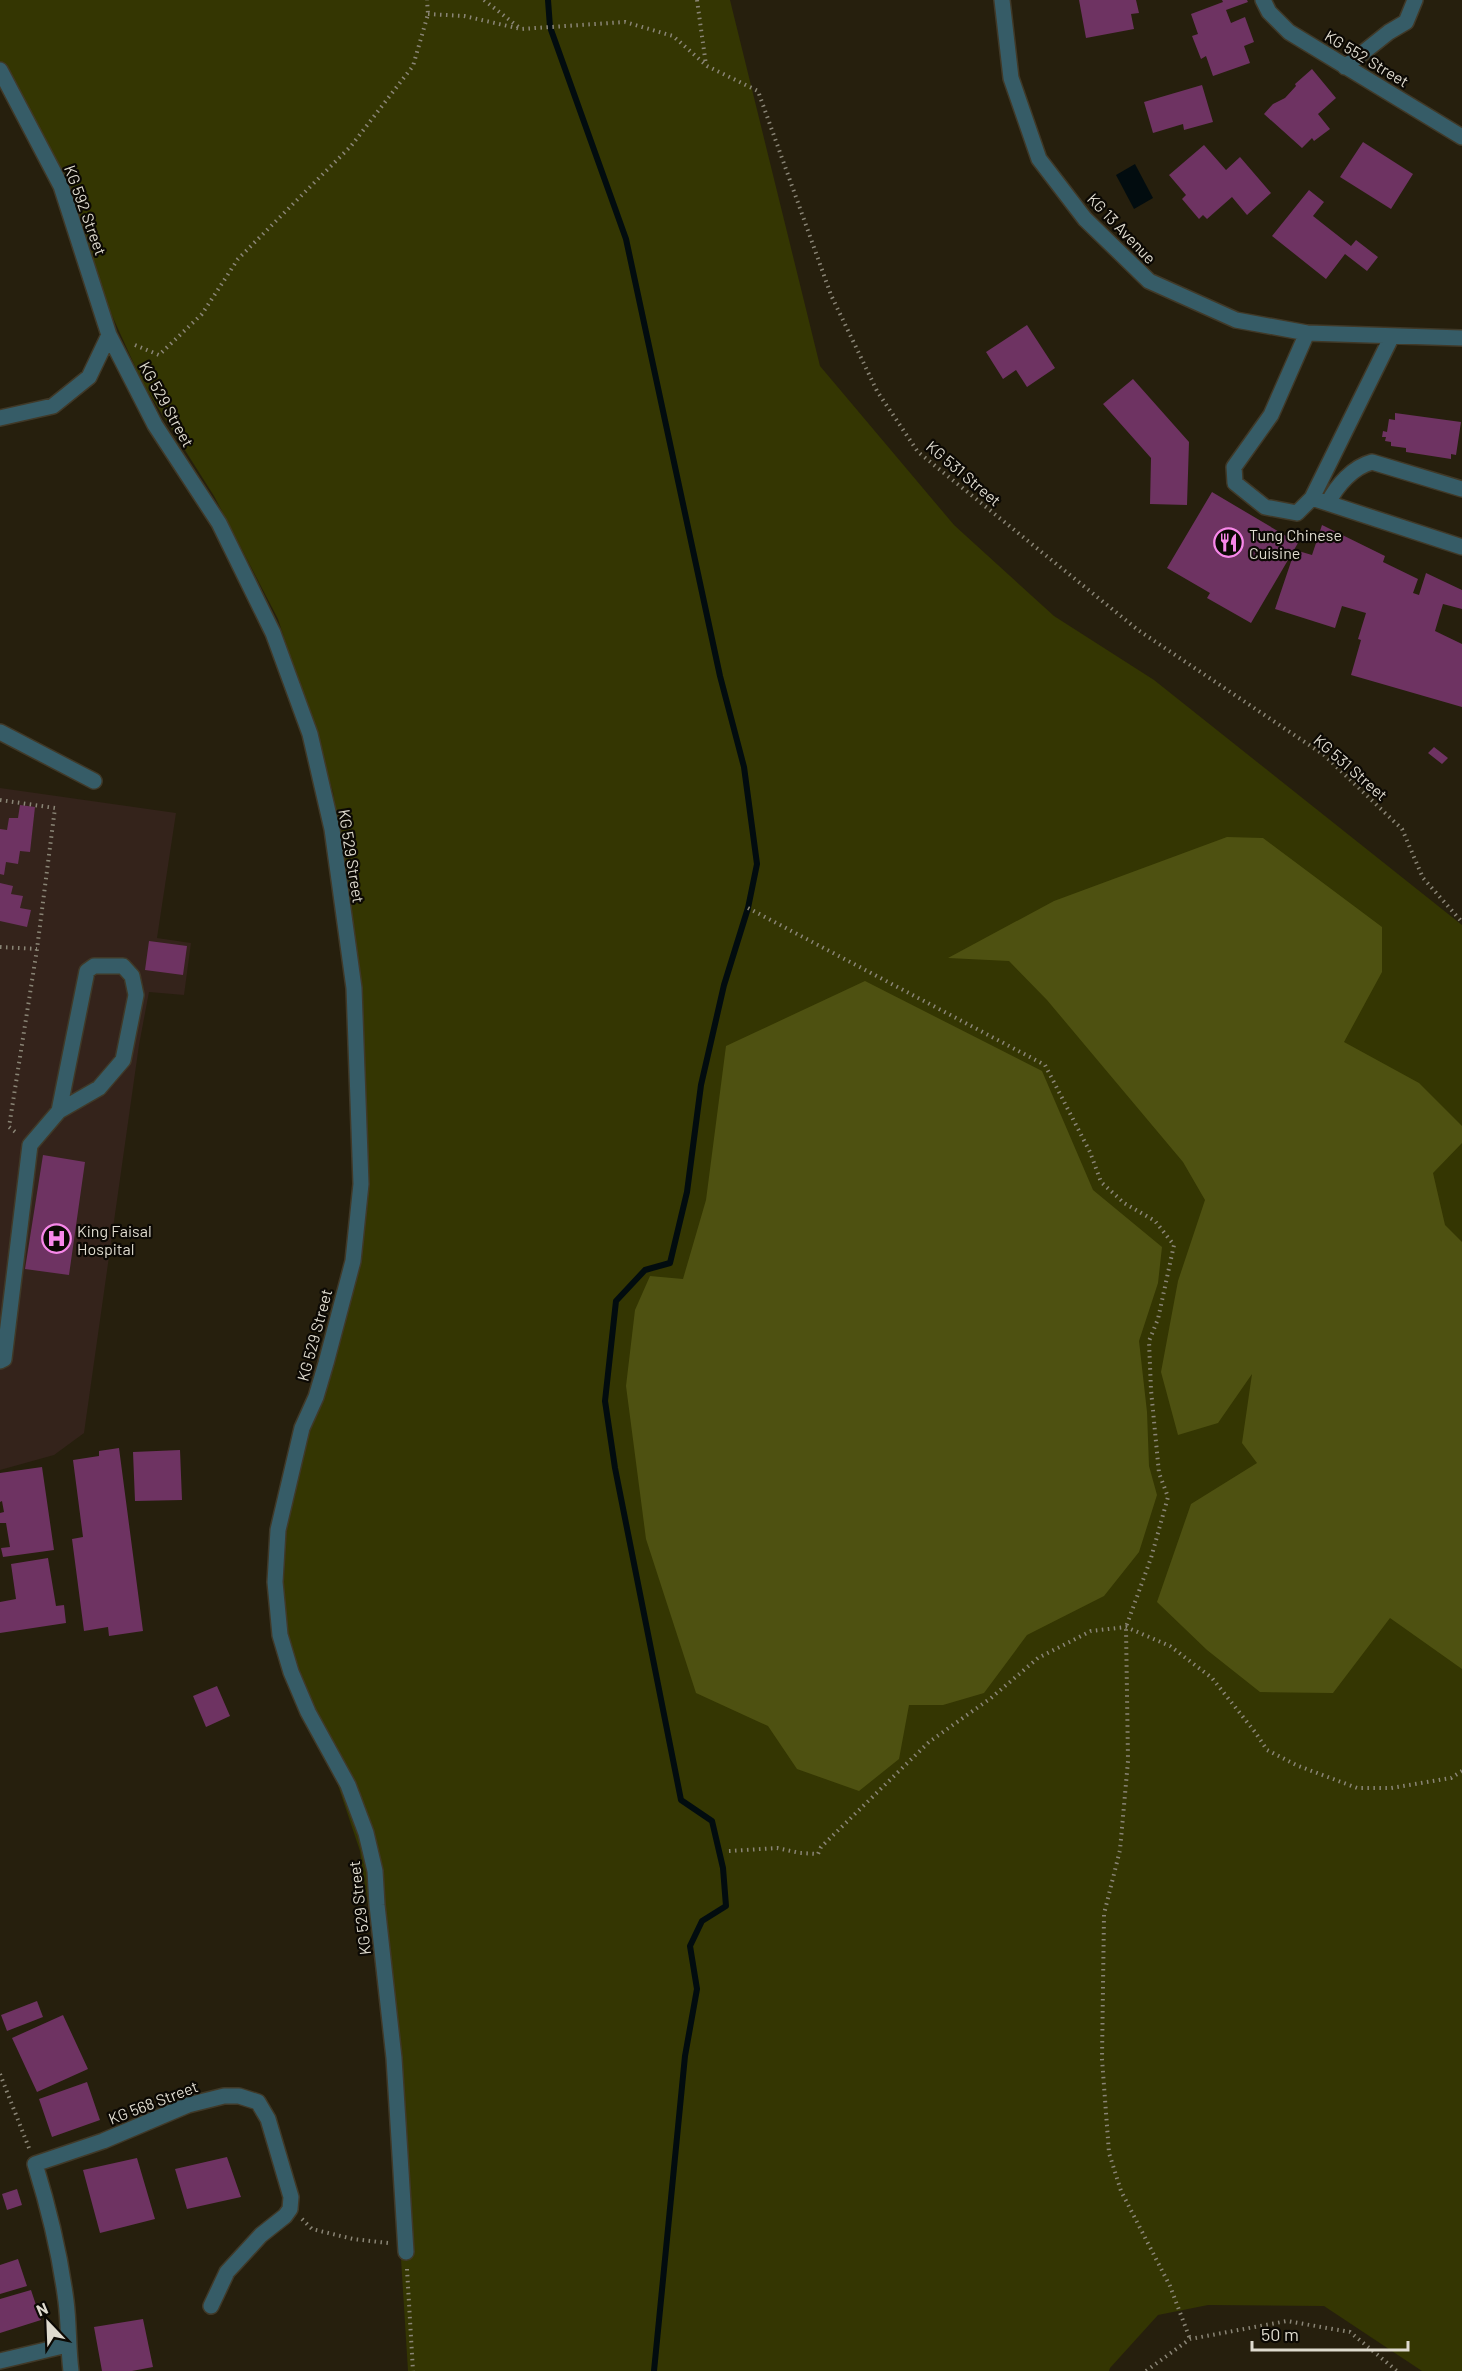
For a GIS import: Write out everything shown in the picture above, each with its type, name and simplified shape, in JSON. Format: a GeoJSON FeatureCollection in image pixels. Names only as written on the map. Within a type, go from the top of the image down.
{"type":"FeatureCollection","features":[{"type":"Feature","properties":{"kind":"street","name":"KG 13 Avenue"},"geometry":{"type":"LineString","coordinates":[[1002,0],[1011,78],[1040,159],[1085,219],[1149,281],[1236,320],[1307,333],[1462,338]]}},
{"type":"Feature","properties":{"kind":"street","name":"KG 552 Street"},"geometry":{"type":"LineString","coordinates":[[1263,0],[1269,12],[1289,32],[1462,137]]}},
{"type":"Feature","properties":{"kind":"street"},"geometry":{"type":"LineString","coordinates":[[1345,67],[1389,32],[1407,22],[1415,0]]}},
{"type":"Feature","properties":{"kind":"street","name":"KG 592 Street"},"geometry":{"type":"LineString","coordinates":[[0,70],[62,186],[109,335]]}},
{"type":"Feature","properties":{"kind":"street"},"geometry":{"type":"LineString","coordinates":[[1307,333],[1271,415],[1234,467],[1235,483],[1265,507],[1297,513],[1312,498],[1392,336]]}},
{"type":"Feature","properties":{"kind":"street"},"geometry":{"type":"LineString","coordinates":[[0,418],[53,406],[89,377],[109,335]]}},
{"type":"Feature","properties":{"kind":"street","name":"KG 529 Street"},"geometry":{"type":"LineString","coordinates":[[109,335],[155,425],[219,523],[273,633],[310,734],[332,829],[354,988],[361,1184],[353,1261],[316,1397],[302,1428],[278,1530],[275,1582],[280,1635],[291,1672],[308,1712],[348,1785],[366,1833],[375,1871],[394,2058],[406,2252]]}},
{"type":"Feature","properties":{"kind":"street"},"geometry":{"type":"LineString","coordinates":[[1328,503],[1337,489],[1360,465],[1372,462],[1462,489]]}},
{"type":"Feature","properties":{"kind":"street"},"geometry":{"type":"LineString","coordinates":[[1312,498],[1462,547]]}},
{"type":"Feature","properties":{"kind":"street"},"geometry":{"type":"LineString","coordinates":[[0,732],[94,781]]}},
{"type":"Feature","properties":{"kind":"street"},"geometry":{"type":"LineString","coordinates":[[0,1360],[4,1359],[30,1145],[59,1111],[99,1088],[123,1060],[136,995],[132,976],[123,966],[94,966],[87,971],[59,1111]]}},
{"type":"Feature","properties":{"kind":"street","name":"KG 568 Street"},"geometry":{"type":"LineString","coordinates":[[35,2164],[103,2141],[188,2105],[224,2096],[239,2096],[258,2102],[268,2119],[291,2197],[290,2209]]}},
{"type":"Feature","properties":{"kind":"street"},"geometry":{"type":"LineString","coordinates":[[35,2164],[55,2236],[66,2303],[67,2345],[71,2371]]}},
{"type":"Feature","properties":{"kind":"street"},"geometry":{"type":"LineString","coordinates":[[211,2306],[228,2272],[247,2249],[290,2209]]}},
{"type":"Feature","properties":{"kind":"street"},"geometry":{"type":"LineString","coordinates":[[0,2361],[67,2345]]}},
{"type":"Feature","properties":{"kind":"path"},"geometry":{"type":"LineString","coordinates":[[109,335],[159,355],[201,314],[238,259],[351,146],[413,66],[428,14],[427,0]]}},
{"type":"Feature","properties":{"kind":"path"},"geometry":{"type":"LineString","coordinates":[[484,0],[521,29]]}},
{"type":"Feature","properties":{"kind":"path"},"geometry":{"type":"LineString","coordinates":[[698,0],[706,66]]}},
{"type":"Feature","properties":{"kind":"path","name":"KG 531 Street"},"geometry":{"type":"LineString","coordinates":[[428,14],[464,16],[503,27],[521,29],[625,22],[673,36],[706,66],[759,91],[831,295],[877,392],[918,452],[1138,630],[1324,755],[1402,829],[1424,878],[1462,922]]}},
{"type":"Feature","properties":{"kind":"path"},"geometry":{"type":"LineString","coordinates":[[0,800],[55,808],[37,949],[9,1127],[30,1145]]}},
{"type":"Feature","properties":{"kind":"path"},"geometry":{"type":"LineString","coordinates":[[748,908],[1045,1065],[1089,1152],[1101,1182],[1124,1203],[1155,1221],[1174,1245],[1158,1319],[1149,1341],[1150,1390],[1159,1473],[1168,1497],[1151,1558],[1126,1627],[1128,1761],[1120,1850],[1104,1914],[1102,2060],[1109,2152],[1121,2191],[1170,2286],[1190,2339]]}},
{"type":"Feature","properties":{"kind":"path"},"geometry":{"type":"LineString","coordinates":[[0,946],[37,949]]}},
{"type":"Feature","properties":{"kind":"path"},"geometry":{"type":"LineString","coordinates":[[729,1851],[777,1848],[818,1854],[821,1847],[852,1815],[928,1742],[991,1698],[1038,1658],[1091,1631],[1126,1627],[1170,1646],[1212,1678],[1267,1750],[1296,1766],[1357,1788],[1401,1786],[1451,1778],[1462,1771]]}},
{"type":"Feature","properties":{"kind":"path"},"geometry":{"type":"LineString","coordinates":[[0,2074],[35,2164]]}},
{"type":"Feature","properties":{"kind":"path"},"geometry":{"type":"LineString","coordinates":[[290,2209],[312,2229],[353,2239],[391,2243],[406,2252],[413,2371]]}},
{"type":"Feature","properties":{"kind":"path"},"geometry":{"type":"LineString","coordinates":[[1146,2371],[1190,2339],[1287,2320],[1350,2332],[1397,2371]]}},
{"type":"Feature","properties":{"kind":"shaded area"},"geometry":{"type":"Polygon","coordinates":[[[0,0],[730,0],[820,366],[954,525],[1054,616],[1154,680],[1462,925],[1462,2371],[1422,2371],[1324,2306],[1208,2305],[1158,2315],[1109,2371],[408,2371],[387,2035],[360,1851],[282,1618],[288,1496],[346,1264],[361,1129],[361,983],[333,792],[278,619],[214,496],[143,384],[0,68],[0,0]]]}},
{"type":"Feature","properties":{"kind":"shaded area"},"geometry":{"type":"Polygon","coordinates":[[[1135,164],[1153,198],[1134,209],[1116,175],[1135,164]]]}},
{"type":"Feature","properties":{"kind":"shaded area","name":"King Faisal Hospital"},"geometry":{"type":"Polygon","coordinates":[[[0,788],[176,813],[157,938],[191,943],[184,995],[149,992],[139,1045],[84,1433],[54,1455],[0,1470],[0,788]]]}},
{"type":"Feature","properties":{"kind":"shaded area"},"geometry":{"type":"Polygon","coordinates":[[[1227,837],[1263,838],[1382,927],[1382,972],[1344,1042],[1419,1083],[1462,1126],[1462,1143],[1433,1173],[1445,1225],[1462,1242],[1462,1669],[1390,1618],[1333,1693],[1260,1692],[1207,1650],[1157,1602],[1191,1504],[1257,1463],[1242,1443],[1252,1374],[1218,1423],[1178,1435],[1161,1372],[1178,1281],[1205,1200],[1183,1162],[1047,1000],[1009,961],[948,958],[1054,901],[1227,837]]]}},
{"type":"Feature","properties":{"kind":"shaded area"},"geometry":{"type":"Polygon","coordinates":[[[865,981],[1042,1071],[1093,1190],[1162,1247],[1158,1283],[1139,1341],[1147,1412],[1149,1466],[1157,1495],[1139,1552],[1104,1596],[1027,1635],[984,1693],[943,1705],[909,1705],[899,1759],[859,1791],[797,1769],[768,1726],[696,1693],[646,1539],[626,1386],[635,1310],[650,1276],[683,1279],[706,1200],[726,1046],[865,981]]]}},
{"type":"Feature","properties":{"kind":"building"},"geometry":{"type":"Polygon","coordinates":[[[1079,0],[1136,0],[1139,13],[1131,14],[1134,29],[1086,38],[1079,0]]]}},
{"type":"Feature","properties":{"kind":"building"},"geometry":{"type":"Polygon","coordinates":[[[1222,0],[1247,0],[1248,2],[1226,10],[1231,23],[1245,17],[1254,42],[1244,46],[1250,63],[1213,76],[1206,56],[1201,59],[1192,36],[1198,34],[1191,14],[1223,2],[1222,0]]]}},
{"type":"Feature","properties":{"kind":"building"},"geometry":{"type":"Polygon","coordinates":[[[1312,69],[1336,98],[1318,114],[1330,129],[1314,141],[1312,138],[1302,148],[1264,114],[1273,104],[1285,98],[1296,86],[1295,84],[1312,69]]]}},
{"type":"Feature","properties":{"kind":"building"},"geometry":{"type":"Polygon","coordinates":[[[1202,85],[1213,122],[1184,130],[1183,124],[1153,133],[1144,102],[1202,85]]]}},
{"type":"Feature","properties":{"kind":"building"},"geometry":{"type":"Polygon","coordinates":[[[1363,142],[1413,174],[1391,209],[1340,177],[1363,142]]]}},
{"type":"Feature","properties":{"kind":"building"},"geometry":{"type":"Polygon","coordinates":[[[1204,145],[1226,170],[1240,157],[1271,193],[1247,215],[1232,197],[1207,219],[1203,215],[1199,219],[1182,199],[1186,195],[1169,175],[1204,145]]]}},
{"type":"Feature","properties":{"kind":"building"},"geometry":{"type":"Polygon","coordinates":[[[1309,190],[1324,202],[1313,216],[1351,246],[1356,240],[1378,257],[1367,271],[1345,254],[1326,279],[1272,236],[1309,190]]]}},
{"type":"Feature","properties":{"kind":"building"},"geometry":{"type":"Polygon","coordinates":[[[1027,325],[1055,368],[1027,387],[1016,370],[1003,379],[986,352],[1027,325]]]}},
{"type":"Feature","properties":{"kind":"building"},"geometry":{"type":"Polygon","coordinates":[[[1133,379],[1189,442],[1187,505],[1150,504],[1151,458],[1103,404],[1133,379]]]}},
{"type":"Feature","properties":{"kind":"building"},"geometry":{"type":"Polygon","coordinates":[[[1395,413],[1461,422],[1456,455],[1451,454],[1451,459],[1406,452],[1406,448],[1391,446],[1391,442],[1385,441],[1386,437],[1382,437],[1383,431],[1387,432],[1389,419],[1395,420],[1395,413]]]}},
{"type":"Feature","properties":{"kind":"building"},"geometry":{"type":"Polygon","coordinates":[[[1212,492],[1298,543],[1251,623],[1207,598],[1210,593],[1167,568],[1212,492]]]}},
{"type":"Feature","properties":{"kind":"building"},"geometry":{"type":"Polygon","coordinates":[[[1322,525],[1385,556],[1383,562],[1418,579],[1413,593],[1419,595],[1426,573],[1462,590],[1462,609],[1443,604],[1435,631],[1462,644],[1462,707],[1351,675],[1366,613],[1342,606],[1335,628],[1275,609],[1295,550],[1312,555],[1322,525]]]}},
{"type":"Feature","properties":{"kind":"building"},"geometry":{"type":"Polygon","coordinates":[[[1434,747],[1448,758],[1442,764],[1428,753],[1434,747]]]}},
{"type":"Feature","properties":{"kind":"building"},"geometry":{"type":"Polygon","coordinates":[[[20,805],[35,807],[30,852],[20,851],[18,864],[6,862],[4,875],[0,874],[0,829],[7,830],[9,818],[18,818],[20,805]]]}},
{"type":"Feature","properties":{"kind":"building"},"geometry":{"type":"Polygon","coordinates":[[[0,883],[13,886],[11,894],[23,896],[20,908],[31,910],[27,927],[0,921],[0,883]]]}},
{"type":"Feature","properties":{"kind":"building"},"geometry":{"type":"Polygon","coordinates":[[[149,941],[187,946],[183,975],[145,970],[149,941]]]}},
{"type":"Feature","properties":{"kind":"building"},"geometry":{"type":"Polygon","coordinates":[[[43,1155],[85,1162],[69,1275],[25,1269],[43,1155]]]}},
{"type":"Feature","properties":{"kind":"building"},"geometry":{"type":"Polygon","coordinates":[[[119,1448],[143,1631],[109,1636],[108,1627],[84,1631],[72,1539],[83,1537],[73,1460],[99,1456],[99,1451],[119,1448]]]}},
{"type":"Feature","properties":{"kind":"building"},"geometry":{"type":"Polygon","coordinates":[[[180,1450],[182,1500],[135,1501],[133,1452],[180,1450]]]}},
{"type":"Feature","properties":{"kind":"building"},"geometry":{"type":"Polygon","coordinates":[[[42,1467],[54,1550],[3,1557],[1,1548],[10,1547],[6,1523],[0,1523],[0,1513],[4,1512],[2,1501],[0,1502],[0,1473],[42,1467]]]}},
{"type":"Feature","properties":{"kind":"building"},"geometry":{"type":"Polygon","coordinates":[[[48,1558],[56,1606],[64,1605],[66,1623],[0,1633],[0,1602],[16,1599],[11,1564],[48,1558]]]}},
{"type":"Feature","properties":{"kind":"building"},"geometry":{"type":"Polygon","coordinates":[[[217,1686],[230,1716],[206,1727],[193,1696],[217,1686]]]}},
{"type":"Feature","properties":{"kind":"building"},"geometry":{"type":"Polygon","coordinates":[[[37,2001],[43,2017],[7,2031],[1,2015],[37,2001]]]}},
{"type":"Feature","properties":{"kind":"building"},"geometry":{"type":"Polygon","coordinates":[[[63,2015],[88,2069],[37,2092],[12,2038],[63,2015]]]}},
{"type":"Feature","properties":{"kind":"building"},"geometry":{"type":"Polygon","coordinates":[[[87,2082],[100,2120],[52,2137],[39,2099],[87,2082]]]}},
{"type":"Feature","properties":{"kind":"building"},"geometry":{"type":"Polygon","coordinates":[[[227,2157],[241,2197],[187,2209],[175,2169],[227,2157]]]}},
{"type":"Feature","properties":{"kind":"building"},"geometry":{"type":"Polygon","coordinates":[[[137,2158],[155,2219],[100,2233],[83,2170],[137,2158]]]}},
{"type":"Feature","properties":{"kind":"building"},"geometry":{"type":"Polygon","coordinates":[[[17,2189],[22,2205],[7,2210],[2,2194],[17,2189]]]}},
{"type":"Feature","properties":{"kind":"building"},"geometry":{"type":"Polygon","coordinates":[[[18,2259],[27,2286],[0,2294],[0,2265],[18,2259]]]}},
{"type":"Feature","properties":{"kind":"building"},"geometry":{"type":"Polygon","coordinates":[[[31,2290],[41,2320],[0,2333],[0,2299],[31,2290]]]}},
{"type":"Feature","properties":{"kind":"building"},"geometry":{"type":"Polygon","coordinates":[[[143,2319],[153,2367],[132,2371],[102,2371],[94,2327],[143,2319]]]}},
{"type":"Feature","properties":{"kind":"waterway"},"geometry":{"type":"LineString","coordinates":[[548,0],[550,27],[626,239],[720,676],[744,767],[757,864],[748,908],[724,985],[701,1085],[687,1192],[670,1263],[645,1270],[616,1301],[605,1401],[615,1468],[681,1800],[712,1821],[723,1868],[726,1906],[702,1921],[690,1946],[697,1989],[685,2056],[654,2371]]}},
{"type":"Feature","properties":{"kind":"place","name":"Tung Chinese Cuisine"},"geometry":{"type":"Point","coordinates":[1228,543]}},
{"type":"Feature","properties":{"kind":"place","name":"King Faisal Hospital"},"geometry":{"type":"Point","coordinates":[56,1239]}}]}
